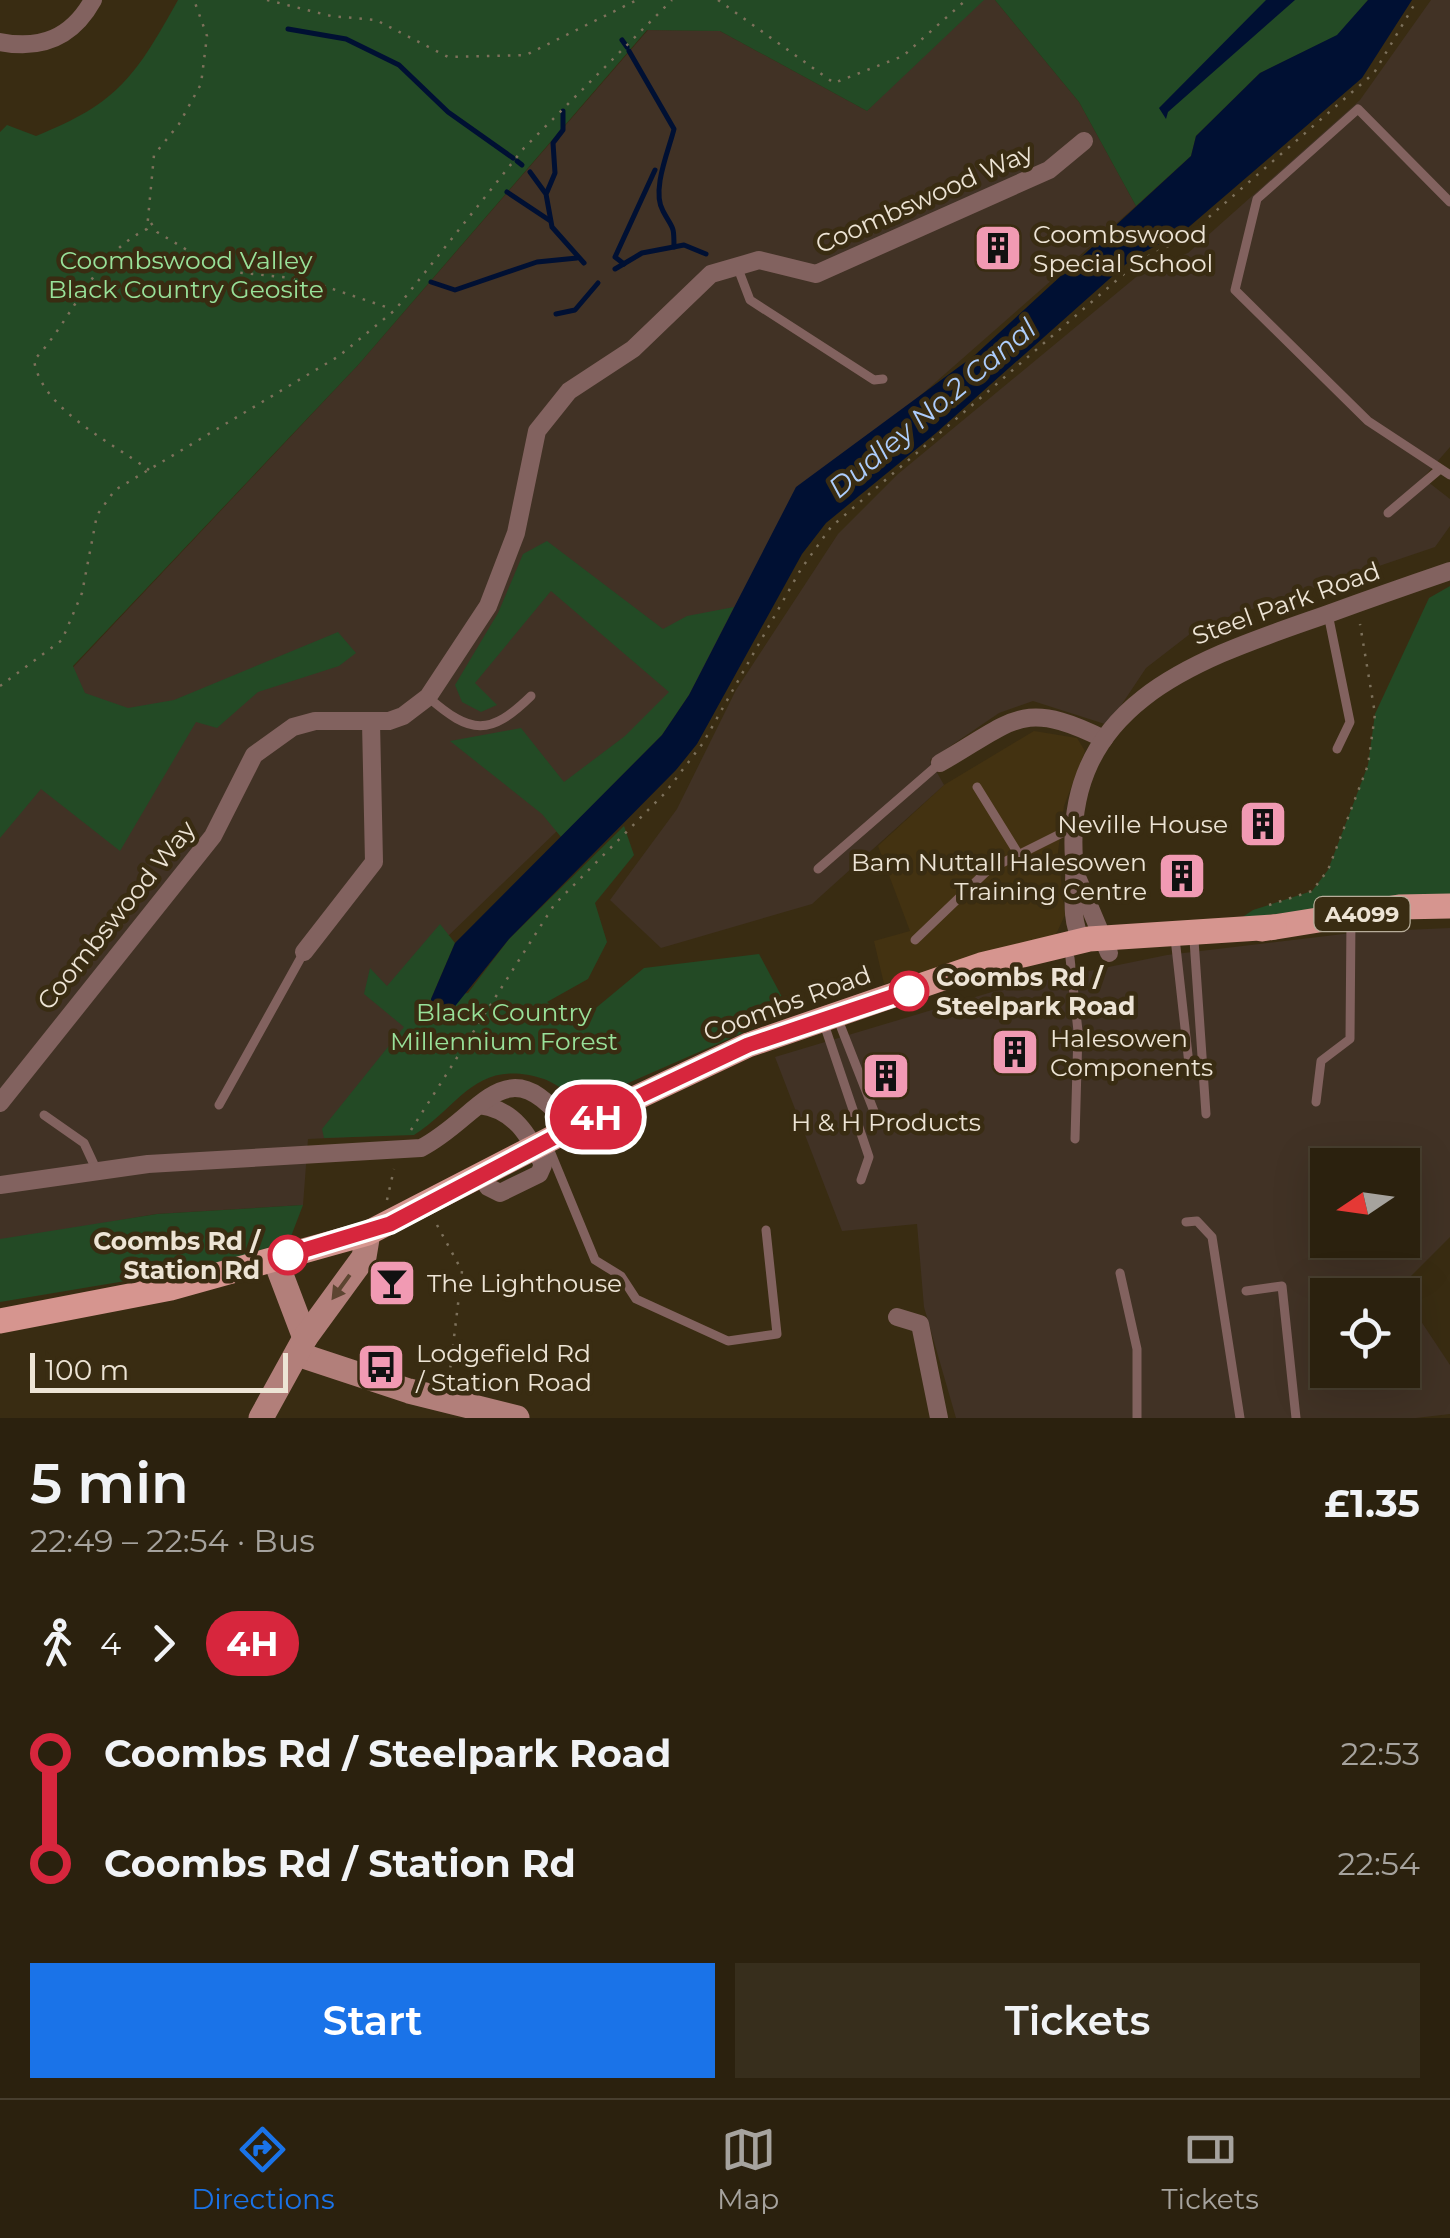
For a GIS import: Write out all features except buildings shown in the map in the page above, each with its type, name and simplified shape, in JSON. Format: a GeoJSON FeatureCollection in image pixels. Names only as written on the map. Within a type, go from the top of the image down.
{"type":"FeatureCollection","features":[{"type":"Feature","properties":{"kind":"main road","name":"A4099"},"geometry":{"type":"LineString","coordinates":[[1141,941],[1271,916],[1350,916],[1450,906]]}},
{"type":"Feature","properties":{"kind":"main road","name":"A4099"},"geometry":{"type":"LineString","coordinates":[[1141,941],[1187,941],[1271,916]]}},
{"type":"Feature","properties":{"kind":"main road"},"geometry":{"type":"LineString","coordinates":[[1086,944],[1141,941]]}},
{"type":"Feature","properties":{"kind":"main road","name":"Coombs Road"},"geometry":{"type":"LineString","coordinates":[[0,1320],[169,1289],[368,1233],[570,1129],[748,1045],[981,965],[1086,944]]}},
{"type":"Feature","properties":{"kind":"street"},"geometry":{"type":"LineString","coordinates":[[8,43],[52,41],[70,30],[94,0]]}},
{"type":"Feature","properties":{"kind":"street","name":"Coombswood Way"},"geometry":{"type":"LineString","coordinates":[[0,1104],[213,836],[254,755],[293,727],[404,716],[428,697],[488,606],[516,533],[537,432],[551,409],[655,330],[686,295],[712,274],[759,260],[816,274],[1049,170],[1084,141]]}},
{"type":"Feature","properties":{"kind":"street","name":"Steel Park Road"},"geometry":{"type":"LineString","coordinates":[[1086,944],[1072,828],[1084,782],[1104,739],[1171,676],[1244,640],[1450,570]]}},
{"type":"Feature","properties":{"kind":"street"},"geometry":{"type":"LineString","coordinates":[[940,764],[1036,714],[1061,718],[1104,739]]}},
{"type":"Feature","properties":{"kind":"street"},"geometry":{"type":"LineString","coordinates":[[304,952],[374,862],[371,722]]}},
{"type":"Feature","properties":{"kind":"street","name":"Steel Park Road"},"geometry":{"type":"LineString","coordinates":[[1075,872],[1086,944]]}},
{"type":"Feature","properties":{"kind":"street"},"geometry":{"type":"LineString","coordinates":[[0,1185],[96,1170],[287,1154],[421,1148],[443,1137],[488,1094],[505,1088],[526,1089],[559,1113],[570,1129]]}},
{"type":"Feature","properties":{"kind":"street"},"geometry":{"type":"LineString","coordinates":[[480,1105],[498,1108],[514,1118],[541,1144]]}},
{"type":"Feature","properties":{"kind":"street"},"geometry":{"type":"LineString","coordinates":[[260,1418],[301,1346],[364,1257],[368,1233]]}},
{"type":"Feature","properties":{"kind":"street"},"geometry":{"type":"LineString","coordinates":[[275,1258],[301,1346]]}},
{"type":"Feature","properties":{"kind":"street"},"geometry":{"type":"LineString","coordinates":[[897,1317],[920,1324],[938,1418]]}},
{"type":"Feature","properties":{"kind":"street"},"geometry":{"type":"LineString","coordinates":[[301,1346],[447,1400],[517,1418]]}},
{"type":"Feature","properties":{"kind":"lane"},"geometry":{"type":"LineString","coordinates":[[1450,202],[1358,108],[1258,198],[1235,290],[1368,421],[1450,475]]}},
{"type":"Feature","properties":{"kind":"lane"},"geometry":{"type":"LineString","coordinates":[[736,264],[750,300],[874,380],[883,379]]}},
{"type":"Feature","properties":{"kind":"lane"},"geometry":{"type":"LineString","coordinates":[[1388,513],[1440,468]]}},
{"type":"Feature","properties":{"kind":"lane"},"geometry":{"type":"LineString","coordinates":[[1328,614],[1350,722],[1337,748]]}},
{"type":"Feature","properties":{"kind":"lane"},"geometry":{"type":"LineString","coordinates":[[428,697],[450,716],[482,728],[498,725],[532,696]]}},
{"type":"Feature","properties":{"kind":"lane"},"geometry":{"type":"LineString","coordinates":[[818,869],[940,764]]}},
{"type":"Feature","properties":{"kind":"lane"},"geometry":{"type":"LineString","coordinates":[[977,787],[1020,854]]}},
{"type":"Feature","properties":{"kind":"lane"},"geometry":{"type":"LineString","coordinates":[[915,940],[988,870],[1072,828]]}},
{"type":"Feature","properties":{"kind":"lane"},"geometry":{"type":"LineString","coordinates":[[1316,1102],[1321,1061],[1350,1039],[1350,916]]}},
{"type":"Feature","properties":{"kind":"lane"},"geometry":{"type":"LineString","coordinates":[[1187,941],[1190,1073]]}},
{"type":"Feature","properties":{"kind":"lane"},"geometry":{"type":"LineString","coordinates":[[1187,941],[1206,1114]]}},
{"type":"Feature","properties":{"kind":"lane"},"geometry":{"type":"LineString","coordinates":[[1074,1139],[1086,944]]}},
{"type":"Feature","properties":{"kind":"lane"},"geometry":{"type":"LineString","coordinates":[[218,1105],[304,952]]}},
{"type":"Feature","properties":{"kind":"lane"},"geometry":{"type":"LineString","coordinates":[[829,1016],[879,1124]]}},
{"type":"Feature","properties":{"kind":"lane"},"geometry":{"type":"LineString","coordinates":[[829,1016],[869,1157],[861,1180]]}},
{"type":"Feature","properties":{"kind":"lane"},"geometry":{"type":"LineString","coordinates":[[44,1115],[84,1143],[96,1170]]}},
{"type":"Feature","properties":{"kind":"lane"},"geometry":{"type":"LineString","coordinates":[[541,1144],[595,1260],[621,1276],[636,1299],[728,1341],[777,1334],[766,1230]]}},
{"type":"Feature","properties":{"kind":"lane"},"geometry":{"type":"LineString","coordinates":[[1186,1222],[1197,1221],[1212,1237],[1240,1418]]}},
{"type":"Feature","properties":{"kind":"lane"},"geometry":{"type":"LineString","coordinates":[[1120,1272],[1136,1349],[1136,1418]]}},
{"type":"Feature","properties":{"kind":"lane"},"geometry":{"type":"LineString","coordinates":[[1246,1290],[1282,1286],[1296,1418]]}},
{"type":"Feature","properties":{"kind":"path"},"geometry":{"type":"LineString","coordinates":[[150,471],[53,400],[36,377],[34,360],[58,335],[78,298],[122,241],[147,229],[154,155],[180,124],[201,84],[207,36],[194,0]]}},
{"type":"Feature","properties":{"kind":"path"},"geometry":{"type":"LineString","coordinates":[[267,0],[332,16],[376,20],[448,57],[526,55],[637,0]]}},
{"type":"Feature","properties":{"kind":"path"},"geometry":{"type":"LineString","coordinates":[[0,686],[62,640],[82,593],[97,515],[115,490],[339,356],[395,310],[524,148],[672,0]]}},
{"type":"Feature","properties":{"kind":"path"},"geometry":{"type":"LineString","coordinates":[[718,0],[834,83],[902,56],[966,0]]}},
{"type":"Feature","properties":{"kind":"path"},"geometry":{"type":"LineString","coordinates":[[385,1211],[398,1151],[554,905],[664,794],[702,744],[800,569],[831,527],[1139,261],[1186,237],[1374,73],[1417,0]]}},
{"type":"Feature","properties":{"kind":"path"},"geometry":{"type":"LineString","coordinates":[[150,221],[157,232],[222,270],[303,280],[395,310]]}},
{"type":"Feature","properties":{"kind":"path"},"geometry":{"type":"LineString","coordinates":[[1271,916],[1312,891],[1320,880],[1368,766],[1375,714],[1356,603]]}},
{"type":"Feature","properties":{"kind":"path"},"geometry":{"type":"LineString","coordinates":[[426,1205],[462,1271],[447,1400]]}},
{"type":"Feature","properties":{"kind":"shaded area"},"geometry":{"type":"Polygon","coordinates":[[[976,0],[995,0],[1079,102],[1136,206],[830,475],[670,722],[391,991],[424,1016],[395,1135],[308,1139],[303,1205],[156,1214],[0,1241],[0,745],[359,364],[648,30],[720,31],[867,111],[976,0]]]}},
{"type":"Feature","properties":{"kind":"shaded area"},"geometry":{"type":"Polygon","coordinates":[[[1431,0],[1450,0],[1450,447],[1423,478],[1450,499],[1450,526],[1435,547],[1199,627],[1146,668],[1108,725],[1033,701],[999,713],[930,760],[944,785],[812,904],[661,948],[610,900],[677,809],[736,690],[838,534],[898,474],[1147,268],[1188,253],[1360,100],[1431,0]]]}},
{"type":"Feature","properties":{"kind":"shaded area"},"geometry":{"type":"Polygon","coordinates":[[[1034,731],[1077,738],[1085,751],[1064,806],[1058,852],[1065,915],[1052,943],[884,984],[874,941],[910,931],[878,846],[944,785],[1034,731]]]}},
{"type":"Feature","properties":{"kind":"shaded area"},"geometry":{"type":"Polygon","coordinates":[[[1450,928],[1450,1237],[1409,1278],[1310,1278],[1310,1388],[1420,1388],[1420,1320],[1450,1365],[1450,1414],[1416,1418],[956,1418],[924,1307],[917,1224],[842,1231],[775,1057],[1002,989],[1167,955],[1360,932],[1450,928]]]}},
{"type":"Feature","properties":{"kind":"green space","name":"Coombswood Valley Black Country Geosite"},"geometry":{"type":"Polygon","coordinates":[[[178,0],[984,0],[867,111],[720,31],[647,30],[359,364],[73,666],[85,693],[128,708],[174,700],[338,632],[356,653],[339,666],[258,692],[217,728],[196,722],[120,851],[41,789],[0,838],[0,132],[7,125],[36,136],[106,98],[150,48],[178,0]]]}},
{"type":"Feature","properties":{"kind":"green space"},"geometry":{"type":"Polygon","coordinates":[[[995,0],[1368,0],[1338,35],[1260,73],[1196,136],[1191,156],[1136,206],[1079,102],[995,0]]]}},
{"type":"Feature","properties":{"kind":"green space"},"geometry":{"type":"Polygon","coordinates":[[[547,541],[663,629],[687,616],[734,607],[689,695],[662,735],[561,837],[542,814],[450,741],[521,728],[564,782],[625,736],[669,692],[551,591],[475,683],[497,705],[481,712],[462,702],[455,685],[498,613],[523,554],[547,541]]]}},
{"type":"Feature","properties":{"kind":"green space"},"geometry":{"type":"Polygon","coordinates":[[[1450,586],[1450,894],[1241,918],[1253,910],[1312,891],[1328,870],[1368,765],[1375,714],[1429,598],[1450,586]]]}},
{"type":"Feature","properties":{"kind":"green space","name":"Black Country Millennium Forest"},"geometry":{"type":"Polygon","coordinates":[[[624,826],[634,855],[595,903],[607,942],[588,979],[547,1002],[579,1022],[644,968],[759,954],[790,1012],[594,1098],[574,1096],[544,1079],[501,1074],[471,1088],[414,1135],[324,1138],[322,1129],[404,1027],[364,994],[370,968],[387,986],[440,924],[455,943],[431,999],[468,993],[509,939],[624,826]]]}},
{"type":"Feature","properties":{"kind":"green space"},"geometry":{"type":"Polygon","coordinates":[[[303,1205],[290,1239],[221,1265],[0,1302],[0,1239],[157,1214],[303,1205]]]}},
{"type":"Feature","properties":{"kind":"water"},"geometry":{"type":"Polygon","coordinates":[[[1266,0],[1295,0],[1168,112],[1166,119],[1159,108],[1266,0]]]}},
{"type":"Feature","properties":{"kind":"water","name":"Dudley No.2 Canal"},"geometry":{"type":"Polygon","coordinates":[[[1368,0],[1412,0],[1362,78],[1183,232],[1134,257],[936,433],[826,523],[802,554],[697,744],[509,939],[440,1025],[432,1021],[431,999],[455,943],[662,735],[689,695],[796,487],[975,355],[1191,156],[1196,136],[1260,73],[1337,35],[1368,0]]]}},
{"type":"Feature","properties":{"kind":"waterway"},"geometry":{"type":"LineString","coordinates":[[288,29],[346,39],[399,65],[448,112],[513,158]]}},
{"type":"Feature","properties":{"kind":"waterway"},"geometry":{"type":"LineString","coordinates":[[622,40],[627,47]]}},
{"type":"Feature","properties":{"kind":"waterway"},"geometry":{"type":"LineString","coordinates":[[629,51],[674,129],[659,192],[673,231],[674,247]]}},
{"type":"Feature","properties":{"kind":"waterway"},"geometry":{"type":"LineString","coordinates":[[547,192],[555,173],[553,143],[563,130],[563,111]]}},
{"type":"Feature","properties":{"kind":"waterway"},"geometry":{"type":"LineString","coordinates":[[517,161],[522,165]]}},
{"type":"Feature","properties":{"kind":"waterway"},"geometry":{"type":"LineString","coordinates":[[624,264],[615,257],[655,170]]}},
{"type":"Feature","properties":{"kind":"waterway"},"geometry":{"type":"LineString","coordinates":[[530,172],[546,194],[552,227],[584,263]]}},
{"type":"Feature","properties":{"kind":"waterway"},"geometry":{"type":"LineString","coordinates":[[507,192],[549,220]]}},
{"type":"Feature","properties":{"kind":"waterway"},"geometry":{"type":"LineString","coordinates":[[615,269],[642,253],[684,245],[706,254]]}},
{"type":"Feature","properties":{"kind":"waterway"},"geometry":{"type":"LineString","coordinates":[[431,282],[455,290],[537,262],[577,258]]}},
{"type":"Feature","properties":{"kind":"waterway"},"geometry":{"type":"LineString","coordinates":[[556,314],[575,310],[598,283]]}},
{"type":"Feature","properties":{"kind":"bus line","name":"4H"},"geometry":{"type":"LineString","coordinates":[[288,1255],[390,1224],[570,1129],[748,1045],[909,991]]}},
{"type":"Feature","properties":{"kind":"place","name":"Coombswood Special School"},"geometry":{"type":"Point","coordinates":[998,248]}},
{"type":"Feature","properties":{"kind":"place","name":"Neville House"},"geometry":{"type":"Point","coordinates":[1263,824]}},
{"type":"Feature","properties":{"kind":"place","name":"Bam Nuttall Halesowen Training Centre"},"geometry":{"type":"Point","coordinates":[1182,876]}},
{"type":"Feature","properties":{"kind":"place","name":"Coombs Rd / Steelpark Road"},"geometry":{"type":"Point","coordinates":[909,991]}},
{"type":"Feature","properties":{"kind":"place","name":"Halesowen Components"},"geometry":{"type":"Point","coordinates":[1015,1052]}},
{"type":"Feature","properties":{"kind":"place","name":"H & H Products"},"geometry":{"type":"Point","coordinates":[886,1076]}},
{"type":"Feature","properties":{"kind":"place","name":"Coombs Rd / Station Rd"},"geometry":{"type":"Point","coordinates":[288,1255]}},
{"type":"Feature","properties":{"kind":"place","name":"The Lighthouse"},"geometry":{"type":"Point","coordinates":[392,1283]}},
{"type":"Feature","properties":{"kind":"place","name":"Lodgefield Rd / Station Road"},"geometry":{"type":"Point","coordinates":[381,1367]}}]}
